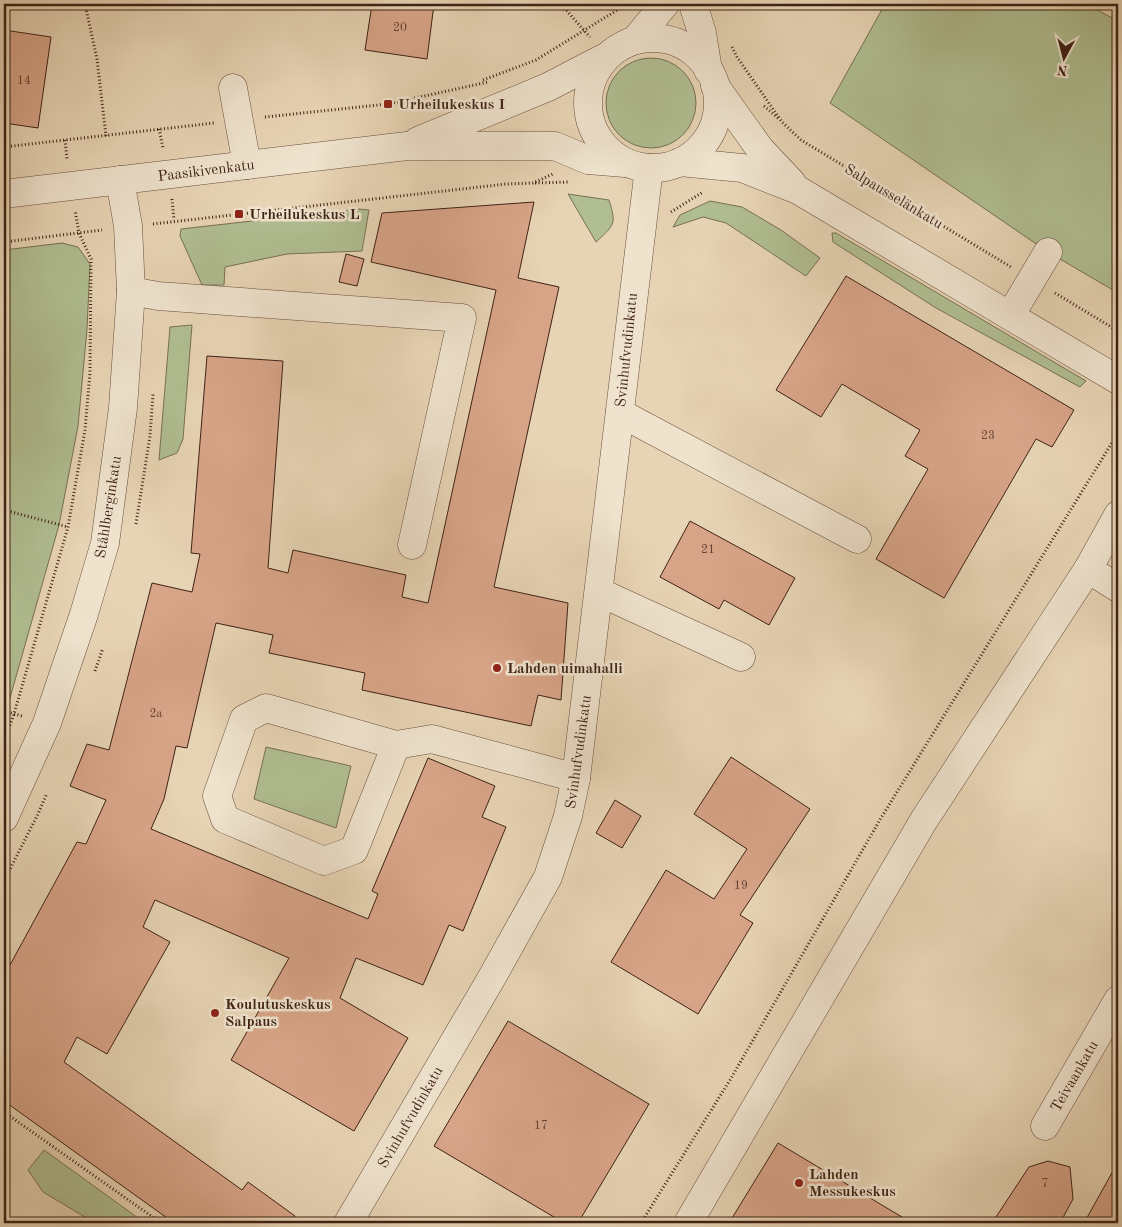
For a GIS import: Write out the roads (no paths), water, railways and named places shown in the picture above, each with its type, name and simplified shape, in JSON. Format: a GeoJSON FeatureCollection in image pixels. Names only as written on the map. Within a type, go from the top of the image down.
{"type":"FeatureCollection","features":[{"type":"Feature","properties":{"kind":"street"},"geometry":{"type":"LineString","coordinates":[[635,40],[665,4]]}},
{"type":"Feature","properties":{"kind":"street"},"geometry":{"type":"LineString","coordinates":[[693,4],[702,33],[712,78],[718,101],[712,131],[704,144],[680,162],[664,167],[637,165],[604,146],[590,123],[587,106],[589,88],[600,50],[620,47],[635,40],[656,38],[677,43],[695,54],[712,78],[760,149],[798,190]]}},
{"type":"Feature","properties":{"kind":"street","name":"Paasikivenkatu"},"geometry":{"type":"LineString","coordinates":[[407,146],[574,74],[600,50]]}},
{"type":"Feature","properties":{"kind":"street"},"geometry":{"type":"LineString","coordinates":[[233,88],[247,165]]}},
{"type":"Feature","properties":{"kind":"street","name":"Paasikivenkatu"},"geometry":{"type":"LineString","coordinates":[[4,194],[407,146],[555,146],[588,160],[637,165]]}},
{"type":"Feature","properties":{"kind":"street"},"geometry":{"type":"LineString","coordinates":[[680,162],[742,168],[798,190],[1118,380]]}},
{"type":"Feature","properties":{"kind":"street","name":"Svinhufvudinkatu"},"geometry":{"type":"LineString","coordinates":[[348,1223],[491,979],[548,877],[568,816],[576,778],[620,413],[632,293],[637,165]]}},
{"type":"Feature","properties":{"kind":"street","name":"Ståhlberginkatu"},"geometry":{"type":"LineString","coordinates":[[4,818],[47,723],[105,543],[123,408],[131,291],[128,226],[120,180]]}},
{"type":"Feature","properties":{"kind":"street"},"geometry":{"type":"LineString","coordinates":[[1010,316],[1048,252]]}},
{"type":"Feature","properties":{"kind":"street"},"geometry":{"type":"LineString","coordinates":[[131,291],[158,296],[462,318],[412,545]]}},
{"type":"Feature","properties":{"kind":"street"},"geometry":{"type":"LineString","coordinates":[[620,413],[857,539]]}},
{"type":"Feature","properties":{"kind":"street"},"geometry":{"type":"LineString","coordinates":[[688,1223],[924,820],[1088,569],[1118,515]]}},
{"type":"Feature","properties":{"kind":"street"},"geometry":{"type":"LineString","coordinates":[[1088,569],[1118,588]]}},
{"type":"Feature","properties":{"kind":"street"},"geometry":{"type":"LineString","coordinates":[[599,592],[741,657]]}},
{"type":"Feature","properties":{"kind":"street"},"geometry":{"type":"LineString","coordinates":[[396,745],[354,850],[324,861],[225,819],[217,796],[244,719],[266,708],[396,745],[432,739],[576,778]]}},
{"type":"Feature","properties":{"kind":"street","name":"Teivaankatu"},"geometry":{"type":"LineString","coordinates":[[1046,1126],[1118,1000]]}},
{"type":"Feature","properties":{"kind":"place","name":"Urheilukeskus I"},"geometry":{"type":"Point","coordinates":[388,104]}},
{"type":"Feature","properties":{"kind":"place","name":"Urheilukeskus L"},"geometry":{"type":"Point","coordinates":[239,214]}},
{"type":"Feature","properties":{"kind":"place","name":"Lahden uimahalli"},"geometry":{"type":"Point","coordinates":[497,668]}},
{"type":"Feature","properties":{"kind":"place","name":"Koulutuskeskus Salpaus"},"geometry":{"type":"Point","coordinates":[215,1013]}},
{"type":"Feature","properties":{"kind":"place","name":"Lahden Messukeskus"},"geometry":{"type":"Point","coordinates":[799,1183]}}]}
